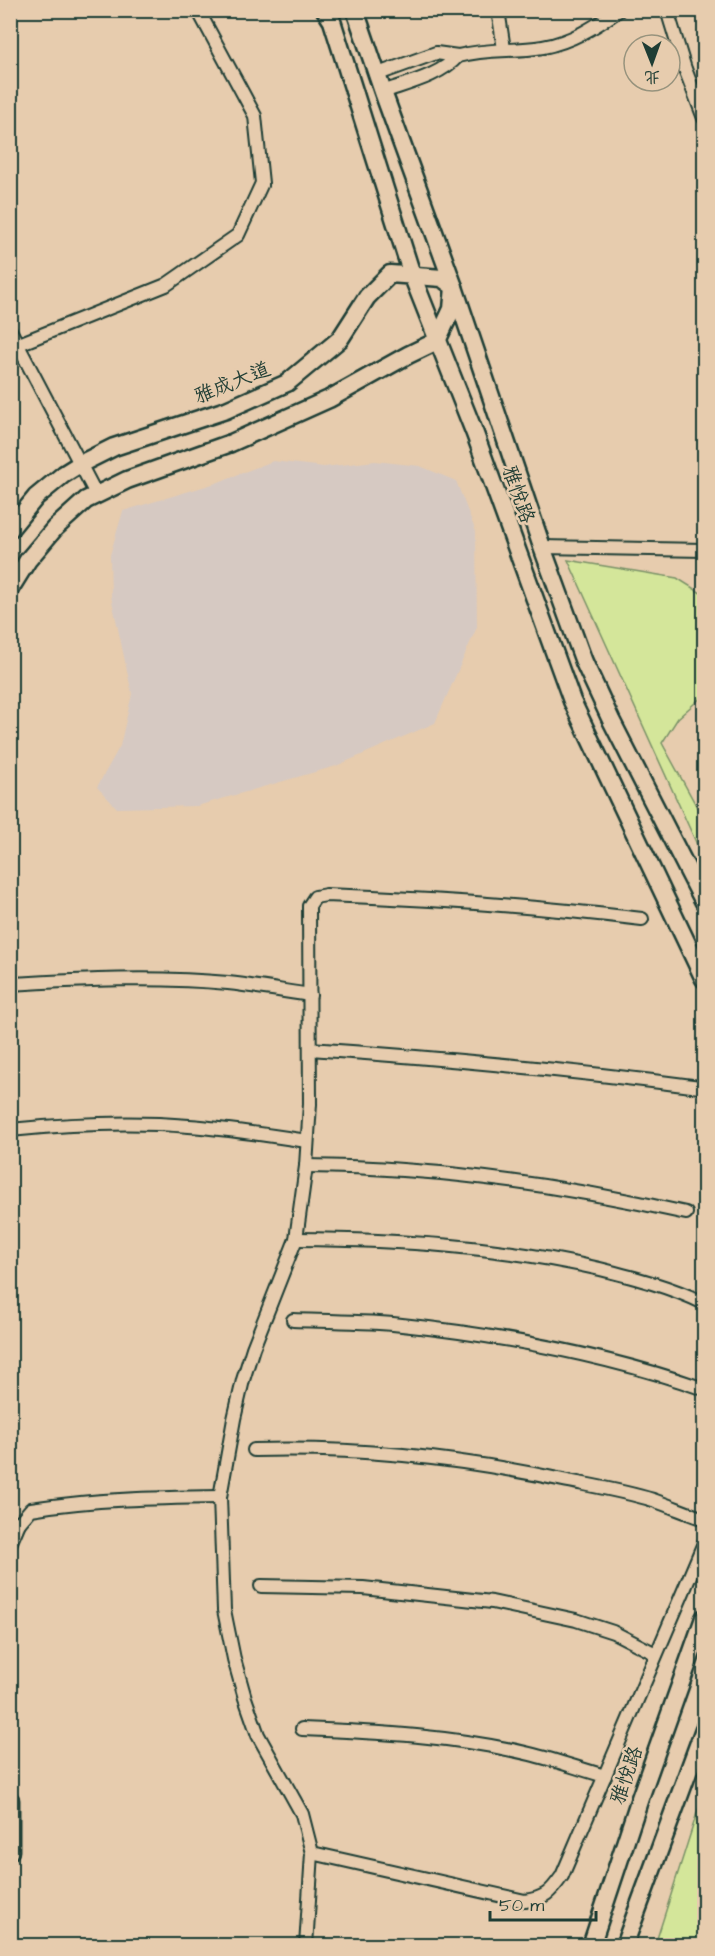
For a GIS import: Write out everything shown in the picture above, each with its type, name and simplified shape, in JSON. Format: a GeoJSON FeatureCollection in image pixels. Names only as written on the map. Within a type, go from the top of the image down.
{"type":"FeatureCollection","features":[{"type":"Feature","properties":{"kind":"street"},"geometry":{"type":"LineString","coordinates":[[19,344],[166,285],[238,235],[262,183],[255,116],[198,10]]}},
{"type":"Feature","properties":{"kind":"street","name":"雅悦路"},"geometry":{"type":"LineString","coordinates":[[325,10],[332,21],[412,275],[475,434],[572,701],[705,979]]}},
{"type":"Feature","properties":{"kind":"street","name":"雅悦路"},"geometry":{"type":"LineString","coordinates":[[355,10],[584,662],[611,720],[705,902]]}},
{"type":"Feature","properties":{"kind":"street"},"geometry":{"type":"LineString","coordinates":[[498,10],[504,49]]}},
{"type":"Feature","properties":{"kind":"street"},"geometry":{"type":"LineString","coordinates":[[378,74],[436,53],[458,56],[477,51],[542,47],[564,42],[596,26],[619,10]]}},
{"type":"Feature","properties":{"kind":"street"},"geometry":{"type":"LineString","coordinates":[[667,10],[685,69],[705,118]]}},
{"type":"Feature","properties":{"kind":"street"},"geometry":{"type":"LineString","coordinates":[[382,92],[441,70],[450,65],[458,56]]}},
{"type":"Feature","properties":{"kind":"street","name":"雅成大道"},"geometry":{"type":"LineString","coordinates":[[10,529],[36,497],[80,464],[114,447],[226,410],[287,383],[340,339],[367,297],[390,274],[442,278],[454,287]]}},
{"type":"Feature","properties":{"kind":"street"},"geometry":{"type":"LineString","coordinates":[[10,590],[28,560],[55,528],[86,501],[128,480],[231,442],[329,399],[438,341],[452,309],[454,287]]}},
{"type":"Feature","properties":{"kind":"street"},"geometry":{"type":"LineString","coordinates":[[10,330],[97,496]]}},
{"type":"Feature","properties":{"kind":"street"},"geometry":{"type":"LineString","coordinates":[[542,547],[705,550]]}},
{"type":"Feature","properties":{"kind":"street"},"geometry":{"type":"LineString","coordinates":[[306,1946],[312,1853],[302,1814],[258,1736],[234,1659],[224,1610],[219,1497],[243,1380],[253,1348],[296,1239],[307,1141],[310,1049],[309,906],[315,897],[326,896],[432,899],[565,909],[642,919]]}},
{"type":"Feature","properties":{"kind":"street"},"geometry":{"type":"LineString","coordinates":[[10,984],[76,980],[165,980],[228,983],[310,995]]}},
{"type":"Feature","properties":{"kind":"street"},"geometry":{"type":"LineString","coordinates":[[310,1049],[477,1062],[700,1087]]}},
{"type":"Feature","properties":{"kind":"street"},"geometry":{"type":"LineString","coordinates":[[10,1130],[111,1124],[187,1125],[307,1141]]}},
{"type":"Feature","properties":{"kind":"street"},"geometry":{"type":"LineString","coordinates":[[306,1166],[369,1167],[454,1174],[549,1187],[686,1213]]}},
{"type":"Feature","properties":{"kind":"street"},"geometry":{"type":"LineString","coordinates":[[296,1239],[410,1242],[498,1250],[569,1262],[645,1280],[705,1303]]}},
{"type":"Feature","properties":{"kind":"street"},"geometry":{"type":"LineString","coordinates":[[293,1320],[392,1324],[558,1349],[619,1362],[705,1389]]}},
{"type":"Feature","properties":{"kind":"street"},"geometry":{"type":"LineString","coordinates":[[254,1450],[308,1449],[456,1460],[640,1497],[705,1520]]}},
{"type":"Feature","properties":{"kind":"street"},"geometry":{"type":"LineString","coordinates":[[10,1544],[15,1522],[31,1509],[80,1501],[219,1497]]}},
{"type":"Feature","properties":{"kind":"street"},"geometry":{"type":"LineString","coordinates":[[312,1853],[501,1897],[525,1901],[538,1899],[550,1893],[562,1876],[705,1543]]}},
{"type":"Feature","properties":{"kind":"street"},"geometry":{"type":"LineString","coordinates":[[261,1586],[363,1588],[492,1602],[576,1620],[613,1632],[656,1654]]}},
{"type":"Feature","properties":{"kind":"street","name":"雅悦路"},"geometry":{"type":"LineString","coordinates":[[591,1946],[640,1798],[705,1618]]}},
{"type":"Feature","properties":{"kind":"street"},"geometry":{"type":"LineString","coordinates":[[302,1729],[398,1733],[459,1741],[530,1754],[604,1776]]}},
{"type":"Feature","properties":{"kind":"street"},"geometry":{"type":"LineString","coordinates":[[624,1946],[705,1729]]}},
{"type":"Feature","properties":{"kind":"street"},"geometry":{"type":"LineString","coordinates":[[10,1800],[10,1851]]}},
{"type":"Feature","properties":{"kind":"shaded area"},"geometry":{"type":"Polygon","coordinates":[[[273,461],[324,467],[375,461],[420,466],[456,481],[476,532],[477,627],[435,723],[336,766],[197,806],[117,808],[97,787],[120,746],[132,694],[111,596],[110,555],[123,511],[216,483],[273,461]]]}},
{"type":"Feature","properties":{"kind":"green space"},"geometry":{"type":"Polygon","coordinates":[[[568,560],[677,578],[704,595],[704,695],[678,718],[662,743],[704,820],[704,860],[568,560]]]}},
{"type":"Feature","properties":{"kind":"green space"},"geometry":{"type":"Polygon","coordinates":[[[704,1791],[704,1945],[655,1945],[704,1791]]]}}]}
